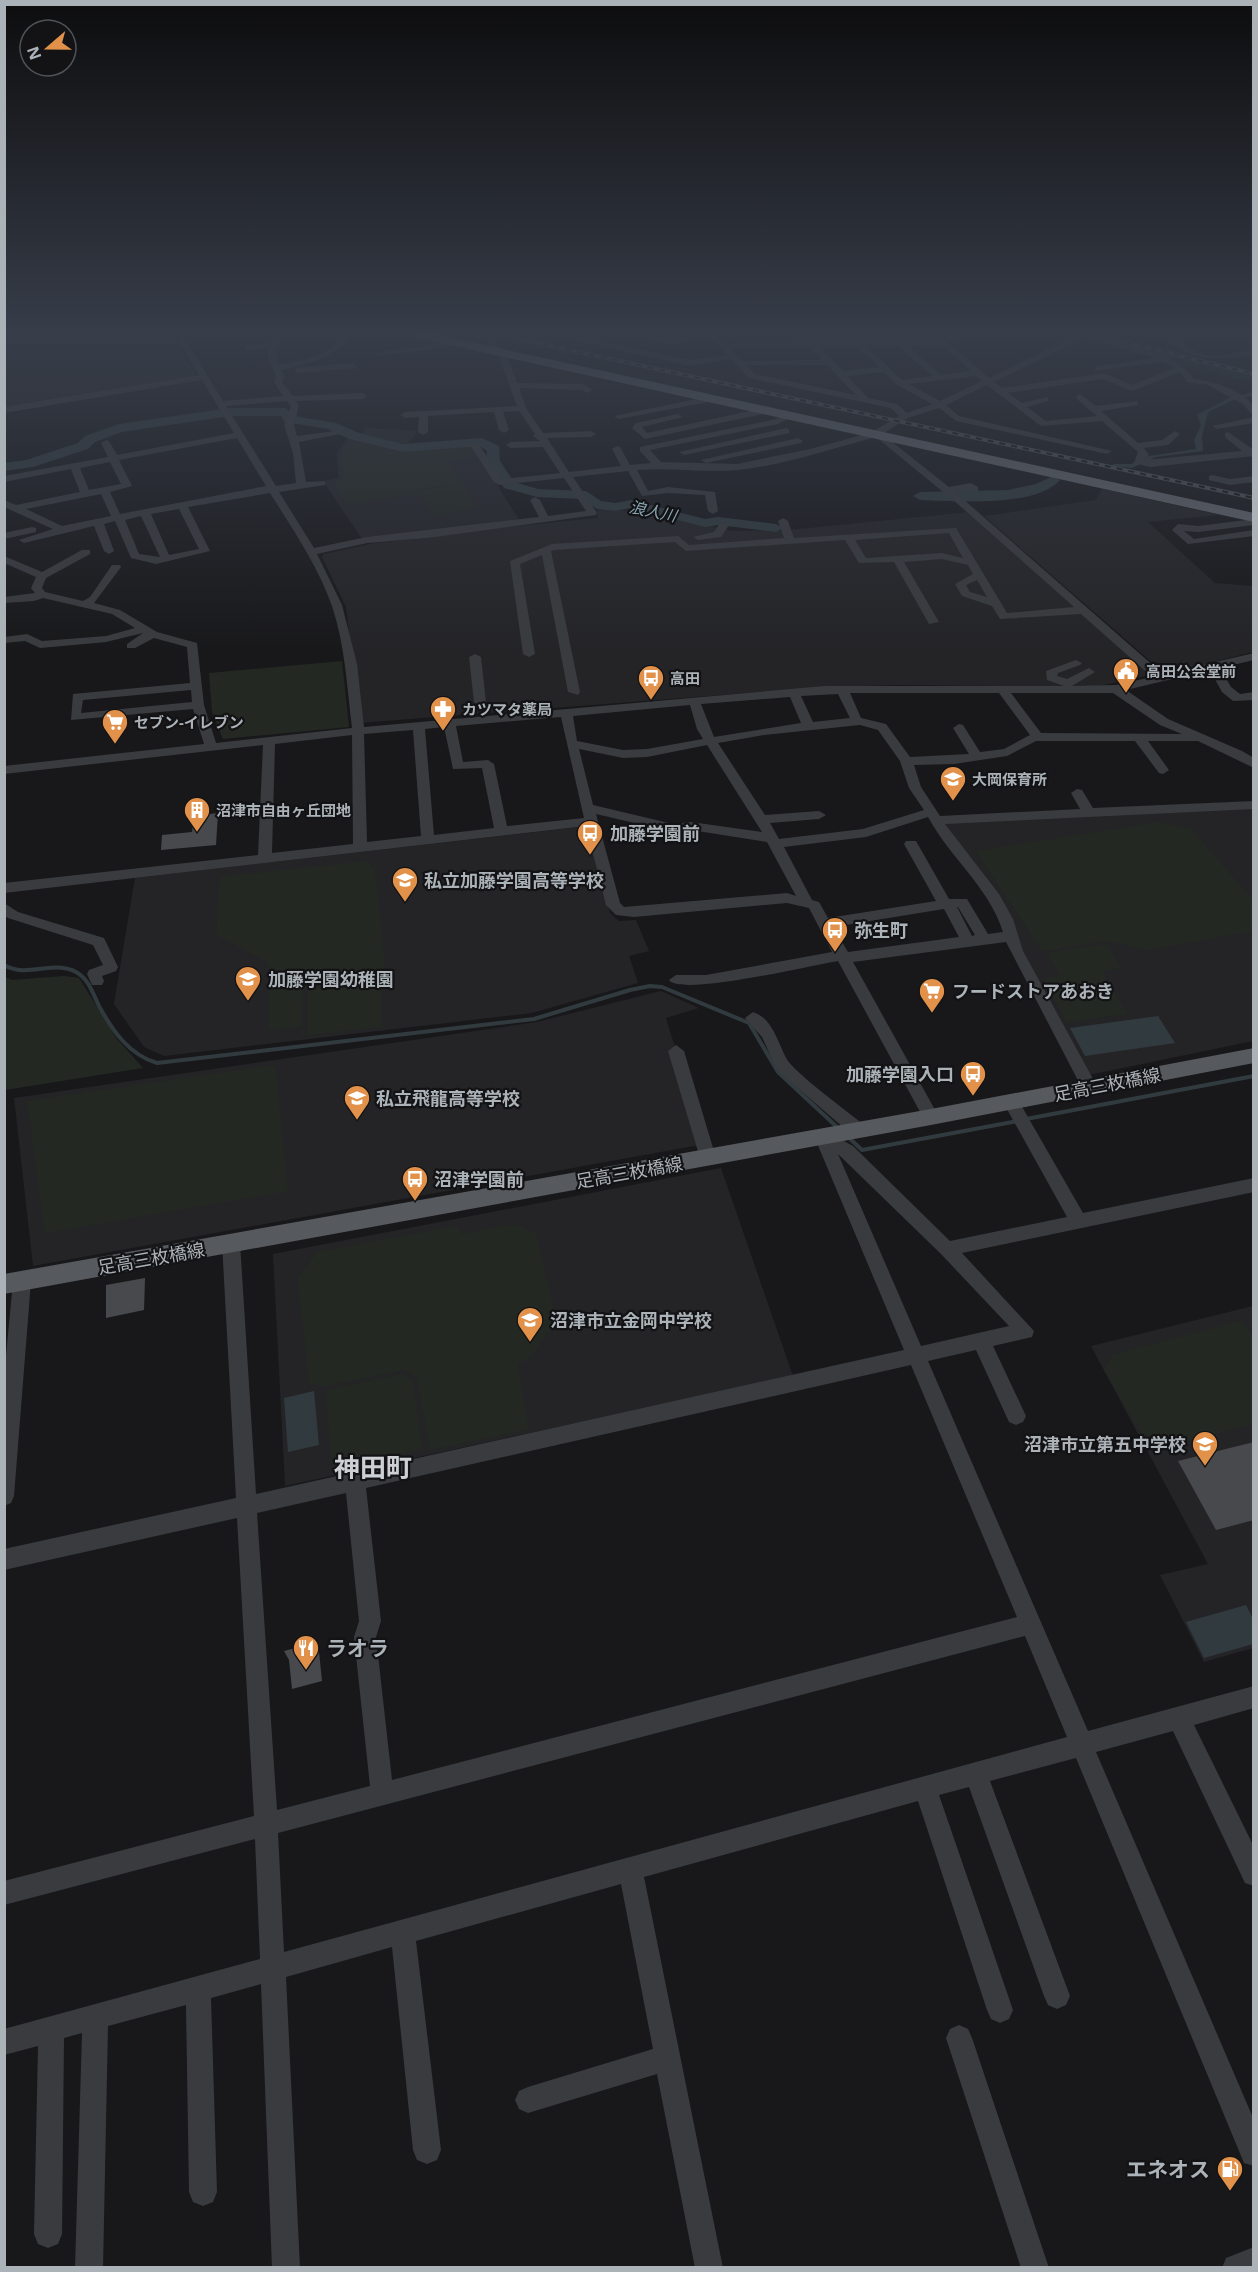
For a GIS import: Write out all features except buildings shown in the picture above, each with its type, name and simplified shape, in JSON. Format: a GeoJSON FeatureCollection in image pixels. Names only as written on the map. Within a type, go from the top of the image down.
{"type":"FeatureCollection","features":[{"type":"Feature","properties":{"kind":"highway"},"geometry":{"type":"LineString","coordinates":[[899,440],[1254,520]]}},
{"type":"Feature","properties":{"kind":"main road","name":"足高三枚橋線"},"geometry":{"type":"LineString","coordinates":[[13,1282],[828,1135],[931,1117],[1014,1107],[1090,1088],[1254,1055]]}},
{"type":"Feature","properties":{"kind":"street"},"geometry":{"type":"LineString","coordinates":[[4,479],[115,458],[144,449],[204,440]]}},
{"type":"Feature","properties":{"kind":"street"},"geometry":{"type":"LineString","coordinates":[[241,440],[311,552],[337,605],[344,625],[358,731],[360,846]]}},
{"type":"Feature","properties":{"kind":"street"},"geometry":{"type":"LineString","coordinates":[[292,440],[298,453],[302,485]]}},
{"type":"Feature","properties":{"kind":"street"},"geometry":{"type":"LineString","coordinates":[[511,445],[541,440]]}},
{"type":"Feature","properties":{"kind":"street"},"geometry":{"type":"LineString","coordinates":[[311,552],[367,540],[592,513],[541,440]]}},
{"type":"Feature","properties":{"kind":"street"},"geometry":{"type":"LineString","coordinates":[[650,440],[656,446]]}},
{"type":"Feature","properties":{"kind":"street"},"geometry":{"type":"LineString","coordinates":[[686,440],[643,448],[656,462],[679,466],[737,467],[857,440]]}},
{"type":"Feature","properties":{"kind":"street"},"geometry":{"type":"LineString","coordinates":[[724,440],[753,464]]}},
{"type":"Feature","properties":{"kind":"street"},"geometry":{"type":"LineString","coordinates":[[475,446],[499,482],[508,482],[629,468],[742,440]]}},
{"type":"Feature","properties":{"kind":"street"},"geometry":{"type":"LineString","coordinates":[[883,440],[953,495],[980,524],[1162,680]]}},
{"type":"Feature","properties":{"kind":"street"},"geometry":{"type":"LineString","coordinates":[[1057,440],[1107,451]]}},
{"type":"Feature","properties":{"kind":"street"},"geometry":{"type":"LineString","coordinates":[[1130,440],[1144,454],[1137,461],[1150,464],[1250,456]]}},
{"type":"Feature","properties":{"kind":"street"},"geometry":{"type":"LineString","coordinates":[[1137,446],[1165,443],[1168,440]]}},
{"type":"Feature","properties":{"kind":"street"},"geometry":{"type":"LineString","coordinates":[[1233,440],[1250,456]]}},
{"type":"Feature","properties":{"kind":"street"},"geometry":{"type":"LineString","coordinates":[[679,466],[798,441],[811,452]]}},
{"type":"Feature","properties":{"kind":"street"},"geometry":{"type":"LineString","coordinates":[[16,508],[127,486],[106,443]]}},
{"type":"Feature","properties":{"kind":"street"},"geometry":{"type":"LineString","coordinates":[[617,449],[645,494],[668,490],[707,492],[712,494],[713,511]]}},
{"type":"Feature","properties":{"kind":"street"},"geometry":{"type":"LineString","coordinates":[[527,453],[551,453]]}},
{"type":"Feature","properties":{"kind":"street"},"geometry":{"type":"LineString","coordinates":[[74,466],[86,494]]}},
{"type":"Feature","properties":{"kind":"street"},"geometry":{"type":"LineString","coordinates":[[1234,472],[1251,480]]}},
{"type":"Feature","properties":{"kind":"street"},"geometry":{"type":"LineString","coordinates":[[1212,478],[1230,482],[1251,480]]}},
{"type":"Feature","properties":{"kind":"street"},"geometry":{"type":"LineString","coordinates":[[24,540],[50,535],[61,529],[182,505],[270,489],[322,483]]}},
{"type":"Feature","properties":{"kind":"street"},"geometry":{"type":"LineString","coordinates":[[953,495],[971,486],[975,489]]}},
{"type":"Feature","properties":{"kind":"street"},"geometry":{"type":"LineString","coordinates":[[104,491],[135,556],[156,561],[205,551],[182,505]]}},
{"type":"Feature","properties":{"kind":"street"},"geometry":{"type":"LineString","coordinates":[[112,507],[149,500]]}},
{"type":"Feature","properties":{"kind":"street"},"geometry":{"type":"LineString","coordinates":[[535,500],[545,520]]}},
{"type":"Feature","properties":{"kind":"street"},"geometry":{"type":"LineString","coordinates":[[4,502],[61,529]]}},
{"type":"Feature","properties":{"kind":"street"},"geometry":{"type":"LineString","coordinates":[[146,513],[166,559]]}},
{"type":"Feature","properties":{"kind":"street"},"geometry":{"type":"LineString","coordinates":[[1254,520],[1197,529],[1186,526],[1178,527],[1178,530],[1191,542],[1196,543],[1207,539],[1254,533]]}},
{"type":"Feature","properties":{"kind":"street"},"geometry":{"type":"LineString","coordinates":[[783,521],[790,541]]}},
{"type":"Feature","properties":{"kind":"street"},"geometry":{"type":"LineString","coordinates":[[98,522],[109,550]]}},
{"type":"Feature","properties":{"kind":"street"},"geometry":{"type":"LineString","coordinates":[[529,654],[514,563],[546,550],[717,535],[724,525]]}},
{"type":"Feature","properties":{"kind":"street"},"geometry":{"type":"LineString","coordinates":[[676,539],[686,548],[957,529],[971,563],[1004,617],[1083,610]]}},
{"type":"Feature","properties":{"kind":"street"},"geometry":{"type":"LineString","coordinates":[[4,536],[32,530]]}},
{"type":"Feature","properties":{"kind":"street"},"geometry":{"type":"LineString","coordinates":[[848,537],[863,561],[942,556],[971,563]]}},
{"type":"Feature","properties":{"kind":"street"},"geometry":{"type":"LineString","coordinates":[[546,550],[574,692]]}},
{"type":"Feature","properties":{"kind":"street"},"geometry":{"type":"LineString","coordinates":[[86,552],[42,576],[36,588],[41,594],[87,603],[116,612],[150,631],[193,645],[198,705],[211,746]]}},
{"type":"Feature","properties":{"kind":"street"},"geometry":{"type":"LineString","coordinates":[[897,558],[933,622]]}},
{"type":"Feature","properties":{"kind":"street"},"geometry":{"type":"LineString","coordinates":[[4,559],[42,576]]}},
{"type":"Feature","properties":{"kind":"street"},"geometry":{"type":"LineString","coordinates":[[87,603],[94,599],[116,567]]}},
{"type":"Feature","properties":{"kind":"street"},"geometry":{"type":"LineString","coordinates":[[979,575],[960,584],[966,594],[996,604]]}},
{"type":"Feature","properties":{"kind":"street"},"geometry":{"type":"LineString","coordinates":[[4,600],[34,598],[41,594]]}},
{"type":"Feature","properties":{"kind":"street"},"geometry":{"type":"LineString","coordinates":[[4,640],[27,637],[40,645],[105,639],[150,631]]}},
{"type":"Feature","properties":{"kind":"street"},"geometry":{"type":"LineString","coordinates":[[131,646],[150,631]]}},
{"type":"Feature","properties":{"kind":"street"},"geometry":{"type":"LineString","coordinates":[[4,770],[358,731],[794,692],[1005,686],[1116,689],[1162,680],[1254,656]]}},
{"type":"Feature","properties":{"kind":"street"},"geometry":{"type":"LineString","coordinates":[[475,657],[480,702]]}},
{"type":"Feature","properties":{"kind":"street"},"geometry":{"type":"LineString","coordinates":[[1076,663],[1052,671],[1051,678],[1068,682],[1089,672]]}},
{"type":"Feature","properties":{"kind":"street"},"geometry":{"type":"LineString","coordinates":[[1213,665],[1226,689],[1237,698],[1254,696]]}},
{"type":"Feature","properties":{"kind":"street"},"geometry":{"type":"LineString","coordinates":[[198,686],[77,697],[75,717],[198,705]]}},
{"type":"Feature","properties":{"kind":"street"},"geometry":{"type":"LineString","coordinates":[[1005,686],[1038,738]]}},
{"type":"Feature","properties":{"kind":"street"},"geometry":{"type":"LineString","coordinates":[[1116,689],[1164,722],[1238,754],[1254,764]]}},
{"type":"Feature","properties":{"kind":"street"},"geometry":{"type":"LineString","coordinates":[[843,690],[857,721]]}},
{"type":"Feature","properties":{"kind":"street"},"geometry":{"type":"LineString","coordinates":[[794,692],[808,726]]}},
{"type":"Feature","properties":{"kind":"street"},"geometry":{"type":"LineString","coordinates":[[694,700],[709,740],[762,819],[806,901]]}},
{"type":"Feature","properties":{"kind":"street"},"geometry":{"type":"LineString","coordinates":[[566,712],[571,744],[613,905],[621,912],[787,897],[814,905],[931,1117]]}},
{"type":"Feature","properties":{"kind":"street"},"geometry":{"type":"LineString","coordinates":[[571,744],[632,754],[808,726],[857,721],[882,727],[906,761],[915,788],[944,835],[992,894],[1006,918],[1016,951],[1090,1088]]}},
{"type":"Feature","properties":{"kind":"street"},"geometry":{"type":"LineString","coordinates":[[449,723],[457,766],[488,764],[501,831]]}},
{"type":"Feature","properties":{"kind":"street"},"geometry":{"type":"LineString","coordinates":[[419,726],[428,839]]}},
{"type":"Feature","properties":{"kind":"street"},"geometry":{"type":"LineString","coordinates":[[959,728],[977,757]]}},
{"type":"Feature","properties":{"kind":"street"},"geometry":{"type":"LineString","coordinates":[[906,761],[921,763],[1007,752],[1038,738],[1197,738]]}},
{"type":"Feature","properties":{"kind":"street"},"geometry":{"type":"LineString","coordinates":[[1140,739],[1163,770]]}},
{"type":"Feature","properties":{"kind":"street"},"geometry":{"type":"LineString","coordinates":[[265,857],[269,741]]}},
{"type":"Feature","properties":{"kind":"street"},"geometry":{"type":"LineString","coordinates":[[1238,754],[1254,749]]}},
{"type":"Feature","properties":{"kind":"street"},"geometry":{"type":"LineString","coordinates":[[1077,793],[1088,812]]}},
{"type":"Feature","properties":{"kind":"street"},"geometry":{"type":"LineString","coordinates":[[4,888],[501,831],[590,815],[673,828],[691,826],[774,841],[866,833],[881,826],[934,816],[1254,805]]}},
{"type":"Feature","properties":{"kind":"street"},"geometry":{"type":"LineString","coordinates":[[762,819],[819,815]]}},
{"type":"Feature","properties":{"kind":"street"},"geometry":{"type":"LineString","coordinates":[[912,844],[968,940]]}},
{"type":"Feature","properties":{"kind":"street"},"geometry":{"type":"LineString","coordinates":[[825,923],[962,902],[984,939]]}},
{"type":"Feature","properties":{"kind":"street"},"geometry":{"type":"LineString","coordinates":[[4,908],[14,915],[99,942],[111,967],[94,974],[97,981]]}},
{"type":"Feature","properties":{"kind":"street"},"geometry":{"type":"LineString","coordinates":[[676,980],[706,981],[843,957],[1011,936]]}},
{"type":"Feature","properties":{"kind":"street"},"geometry":{"type":"LineString","coordinates":[[753,1018],[768,1034],[783,1066],[858,1130]]}},
{"type":"Feature","properties":{"kind":"street"},"geometry":{"type":"LineString","coordinates":[[676,1051],[708,1158]]}},
{"type":"Feature","properties":{"kind":"street"},"geometry":{"type":"LineString","coordinates":[[1014,1107],[1078,1221]]}},
{"type":"Feature","properties":{"kind":"street"},"geometry":{"type":"LineString","coordinates":[[4,1560],[915,1358],[1025,1331],[947,1249],[828,1135]]}},
{"type":"Feature","properties":{"kind":"street"},"geometry":{"type":"LineString","coordinates":[[828,1135],[915,1358],[1031,1624],[1080,1746],[1254,2153]]}},
{"type":"Feature","properties":{"kind":"street"},"geometry":{"type":"LineString","coordinates":[[947,1249],[1254,1185]]}},
{"type":"Feature","properties":{"kind":"street"},"geometry":{"type":"LineString","coordinates":[[231,1243],[266,1823],[286,2268]]}},
{"type":"Feature","properties":{"kind":"street"},"geometry":{"type":"LineString","coordinates":[[4,1496],[13,1282]]}},
{"type":"Feature","properties":{"kind":"street"},"geometry":{"type":"LineString","coordinates":[[982,1342],[1016,1416]]}},
{"type":"Feature","properties":{"kind":"street"},"geometry":{"type":"LineString","coordinates":[[355,1482],[370,1622],[365,1637],[382,1792]]}},
{"type":"Feature","properties":{"kind":"street"},"geometry":{"type":"LineString","coordinates":[[4,1893],[382,1792],[1031,1624]]}},
{"type":"Feature","properties":{"kind":"street"},"geometry":{"type":"LineString","coordinates":[[4,2042],[1254,1697]]}},
{"type":"Feature","properties":{"kind":"street"},"geometry":{"type":"LineString","coordinates":[[1179,1718],[1254,1874]]}},
{"type":"Feature","properties":{"kind":"street"},"geometry":{"type":"LineString","coordinates":[[976,1774],[1057,1996]]}},
{"type":"Feature","properties":{"kind":"street"},"geometry":{"type":"LineString","coordinates":[[925,1788],[1000,2010]]}},
{"type":"Feature","properties":{"kind":"street"},"geometry":{"type":"LineString","coordinates":[[630,1869],[709,2268]]}},
{"type":"Feature","properties":{"kind":"street"},"geometry":{"type":"LineString","coordinates":[[403,1931],[427,2150]]}},
{"type":"Feature","properties":{"kind":"street"},"geometry":{"type":"LineString","coordinates":[[198,1988],[203,2192]]}},
{"type":"Feature","properties":{"kind":"street"},"geometry":{"type":"LineString","coordinates":[[89,2268],[95,2017]]}},
{"type":"Feature","properties":{"kind":"street"},"geometry":{"type":"LineString","coordinates":[[48,2234],[51,2029]]}},
{"type":"Feature","properties":{"kind":"street"},"geometry":{"type":"LineString","coordinates":[[959,2038],[1035,2268]]}},
{"type":"Feature","properties":{"kind":"street"},"geometry":{"type":"LineString","coordinates":[[528,2100],[667,2058]]}},
{"type":"Feature","properties":{"kind":"street"},"geometry":{"type":"LineString","coordinates":[[1236,2268],[1254,2261]]}},
{"type":"Feature","properties":{"kind":"shaded area"},"geometry":{"type":"Polygon","coordinates":[[[347,440],[410,440],[402,450],[471,444],[520,521],[362,539],[323,481],[338,478],[337,452],[347,440]]]}},
{"type":"Feature","properties":{"kind":"shaded area"},"geometry":{"type":"Polygon","coordinates":[[[352,440],[400,452],[469,446],[475,456],[448,461],[461,483],[416,490],[417,494],[347,504],[333,482],[343,479],[341,452],[352,440]]]}},
{"type":"Feature","properties":{"kind":"shaded area"},"geometry":{"type":"Polygon","coordinates":[[[1194,440],[1202,440],[1203,451],[1156,457],[1132,468],[1113,466],[1113,464],[1131,464],[1149,456],[1196,449],[1194,440]]]}},
{"type":"Feature","properties":{"kind":"shaded area"},"geometry":{"type":"Polygon","coordinates":[[[463,483],[477,507],[433,517],[419,491],[463,483]]]}},
{"type":"Feature","properties":{"kind":"shaded area"},"geometry":{"type":"Polygon","coordinates":[[[1102,489],[1219,515],[1148,522],[1215,583],[1253,586],[1253,652],[1165,674],[984,516],[1096,500],[1102,489]]]}},
{"type":"Feature","properties":{"kind":"shaded area"},"geometry":{"type":"Polygon","coordinates":[[[597,510],[644,511],[732,531],[789,530],[969,512],[1145,670],[1145,676],[1095,687],[901,685],[826,687],[359,723],[346,607],[322,557],[324,554],[375,543],[427,538],[465,531],[598,518],[597,510]]]}},
{"type":"Feature","properties":{"kind":"shaded area"},"geometry":{"type":"Polygon","coordinates":[[[342,661],[349,727],[223,739],[212,712],[209,673],[342,661]]]}},
{"type":"Feature","properties":{"kind":"shaded area"},"geometry":{"type":"Polygon","coordinates":[[[1253,807],[1253,1041],[1089,1075],[1021,951],[998,894],[943,822],[1253,807]]]}},
{"type":"Feature","properties":{"kind":"shaded area"},"geometry":{"type":"Polygon","coordinates":[[[1158,822],[1191,829],[1253,900],[1253,931],[1147,950],[1107,941],[1042,951],[976,851],[1158,822]]]}},
{"type":"Feature","properties":{"kind":"shaded area"},"geometry":{"type":"Polygon","coordinates":[[[579,827],[589,833],[610,913],[619,921],[636,920],[649,951],[629,956],[638,983],[532,1013],[164,1056],[144,1047],[114,1004],[135,878],[579,827]]]}},
{"type":"Feature","properties":{"kind":"shaded area"},"geometry":{"type":"Polygon","coordinates":[[[366,861],[375,870],[386,977],[303,988],[302,1026],[269,1030],[269,963],[216,935],[220,877],[366,861]]]}},
{"type":"Feature","properties":{"kind":"shaded area"},"geometry":{"type":"Polygon","coordinates":[[[1106,944],[1121,968],[1102,971],[1127,1014],[1067,1022],[1043,979],[1061,976],[1047,953],[1106,944]]]}},
{"type":"Feature","properties":{"kind":"shaded area"},"geometry":{"type":"Polygon","coordinates":[[[64,976],[79,978],[117,1039],[143,1068],[5,1090],[5,977],[12,980],[64,976]]]}},
{"type":"Feature","properties":{"kind":"shaded area"},"geometry":{"type":"Polygon","coordinates":[[[381,981],[382,1027],[308,1035],[308,989],[381,981]]]}},
{"type":"Feature","properties":{"kind":"shaded area","name":"私立飛龍高等学校"},"geometry":{"type":"Polygon","coordinates":[[[661,991],[699,1008],[666,1018],[705,1144],[33,1266],[14,1098],[537,1022],[661,991]]]}},
{"type":"Feature","properties":{"kind":"shaded area"},"geometry":{"type":"Polygon","coordinates":[[[1158,1016],[1175,1043],[1085,1056],[1070,1028],[1158,1016]]]}},
{"type":"Feature","properties":{"kind":"shaded area"},"geometry":{"type":"Polygon","coordinates":[[[275,1065],[288,1191],[45,1233],[27,1101],[275,1065]]]}},
{"type":"Feature","properties":{"kind":"shaded area","name":"沼津市立金岡中学校"},"geometry":{"type":"Polygon","coordinates":[[[721,1168],[793,1376],[285,1486],[273,1254],[721,1168]]]}},
{"type":"Feature","properties":{"kind":"shaded area"},"geometry":{"type":"Polygon","coordinates":[[[514,1224],[536,1233],[556,1320],[529,1359],[517,1363],[529,1429],[430,1450],[417,1378],[404,1370],[326,1386],[309,1384],[298,1279],[317,1252],[457,1226],[462,1234],[514,1224]]]}},
{"type":"Feature","properties":{"kind":"shaded area","name":"沼津市立第五中学校"},"geometry":{"type":"Polygon","coordinates":[[[1253,1306],[1253,1648],[1204,1662],[1160,1575],[1208,1564],[1091,1346],[1253,1306]]]}},
{"type":"Feature","properties":{"kind":"shaded area"},"geometry":{"type":"Polygon","coordinates":[[[1242,1321],[1253,1338],[1253,1424],[1152,1450],[1104,1370],[1114,1354],[1242,1321]]]}},
{"type":"Feature","properties":{"kind":"shaded area"},"geometry":{"type":"Polygon","coordinates":[[[403,1374],[413,1382],[422,1449],[332,1469],[326,1390],[403,1374]]]}},
{"type":"Feature","properties":{"kind":"shaded area"},"geometry":{"type":"Polygon","coordinates":[[[314,1391],[319,1445],[288,1452],[284,1398],[314,1391]]]}},
{"type":"Feature","properties":{"kind":"shaded area"},"geometry":{"type":"Polygon","coordinates":[[[1246,1605],[1253,1619],[1253,1644],[1204,1658],[1186,1622],[1246,1605]]]}},
{"type":"Feature","properties":{"kind":"waterway","name":"浪人川"},"geometry":{"type":"LineString","coordinates":[[4,467],[28,464],[83,446],[89,440]]}},
{"type":"Feature","properties":{"kind":"waterway","name":"浪人川"},"geometry":{"type":"LineString","coordinates":[[370,440],[403,448],[482,442],[494,449],[493,461],[509,485],[537,493],[586,495],[597,505],[615,507],[631,504],[705,523],[718,521],[776,528]]}},
{"type":"Feature","properties":{"kind":"waterway","name":"浪人川"},"geometry":{"type":"LineString","coordinates":[[920,496],[1008,495],[1026,492],[1053,480]]}},
{"type":"Feature","properties":{"kind":"waterway"},"geometry":{"type":"LineString","coordinates":[[4,965],[22,970],[58,967],[76,972],[87,983],[104,1015],[122,1040],[138,1054],[157,1063],[534,1019],[630,990],[650,986],[662,987],[749,1023],[778,1072],[838,1128]]}},
{"type":"Feature","properties":{"kind":"waterway"},"geometry":{"type":"LineString","coordinates":[[1026,1119],[1254,1076]]}},
{"type":"Feature","properties":{"kind":"waterway"},"geometry":{"type":"LineString","coordinates":[[848,1137],[862,1150],[1018,1121]]}},
{"type":"Feature","properties":{"kind":"railway"},"geometry":{"type":"LineString","coordinates":[[986,440],[1254,498]]}},
{"type":"Feature","properties":{"kind":"place","name":"高田公会堂前"},"geometry":{"type":"Point","coordinates":[1126,694]}},
{"type":"Feature","properties":{"kind":"place","name":"高田"},"geometry":{"type":"Point","coordinates":[651,701]}},
{"type":"Feature","properties":{"kind":"place","name":"カツマタ薬局"},"geometry":{"type":"Point","coordinates":[443,732]}},
{"type":"Feature","properties":{"kind":"place","name":"セブン-イレブン"},"geometry":{"type":"Point","coordinates":[115,745]}},
{"type":"Feature","properties":{"kind":"place","name":"大岡保育所"},"geometry":{"type":"Point","coordinates":[953,802]}},
{"type":"Feature","properties":{"kind":"place","name":"沼津市自由ヶ丘団地"},"geometry":{"type":"Point","coordinates":[197,833]}},
{"type":"Feature","properties":{"kind":"place","name":"加藤学園前"},"geometry":{"type":"Point","coordinates":[590,856]}},
{"type":"Feature","properties":{"kind":"place","name":"私立加藤学園高等学校"},"geometry":{"type":"Point","coordinates":[405,903]}},
{"type":"Feature","properties":{"kind":"place","name":"弥生町"},"geometry":{"type":"Point","coordinates":[835,953]}},
{"type":"Feature","properties":{"kind":"place","name":"加藤学園幼稚園"},"geometry":{"type":"Point","coordinates":[248,1002]}},
{"type":"Feature","properties":{"kind":"place","name":"フードストアあおき"},"geometry":{"type":"Point","coordinates":[932,1014]}},
{"type":"Feature","properties":{"kind":"place","name":"加藤学園入口"},"geometry":{"type":"Point","coordinates":[973,1097]}},
{"type":"Feature","properties":{"kind":"place","name":"私立飛龍高等学校"},"geometry":{"type":"Point","coordinates":[357,1121]}},
{"type":"Feature","properties":{"kind":"place","name":"沼津学園前"},"geometry":{"type":"Point","coordinates":[415,1202]}},
{"type":"Feature","properties":{"kind":"place","name":"沼津市立金岡中学校"},"geometry":{"type":"Point","coordinates":[530,1343]}},
{"type":"Feature","properties":{"kind":"place","name":"沼津市立第五中学校"},"geometry":{"type":"Point","coordinates":[1205,1467]}},
{"type":"Feature","properties":{"kind":"place","name":"ラオラ"},"geometry":{"type":"Point","coordinates":[306,1671]}},
{"type":"Feature","properties":{"kind":"place","name":"エネオス"},"geometry":{"type":"Point","coordinates":[1230,2192]}},
{"type":"Feature","properties":{"kind":"district","name":"神田町"},"geometry":{"type":"Point","coordinates":[373,1467]}}]}
